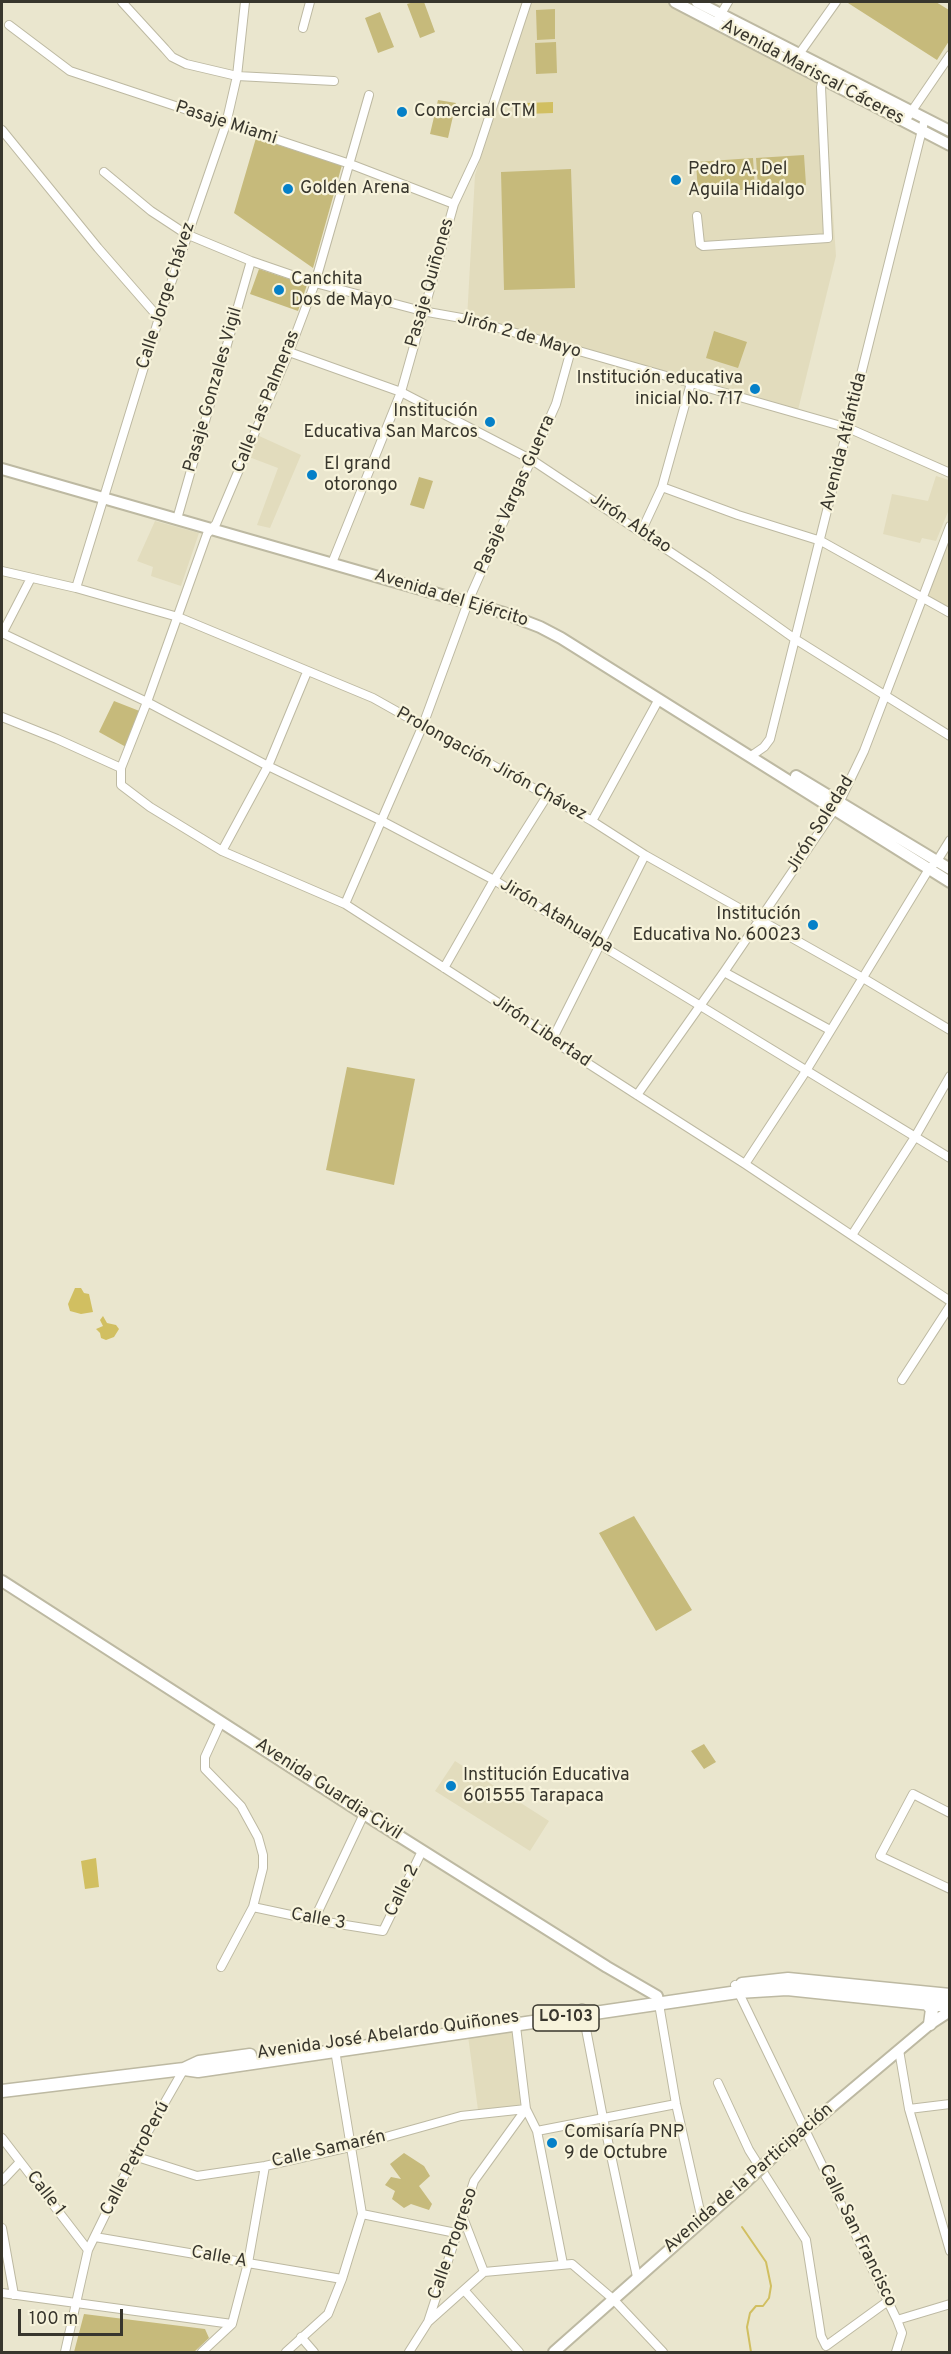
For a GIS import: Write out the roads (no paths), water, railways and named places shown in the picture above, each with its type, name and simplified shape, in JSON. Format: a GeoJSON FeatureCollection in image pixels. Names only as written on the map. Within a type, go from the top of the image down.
{"type":"FeatureCollection","features":[{"type":"Feature","properties":{"kind":"main road","name":"Avenida Mariscal Cáceres"},"geometry":{"type":"LineString","coordinates":[[675,2],[718,18],[796,59],[950,131]]}},
{"type":"Feature","properties":{"kind":"main road","name":"Avenida Mariscal Cáceres"},"geometry":{"type":"LineString","coordinates":[[697,2],[718,18]]}},
{"type":"Feature","properties":{"kind":"main road","name":"Avenida Mariscal Cáceres"},"geometry":{"type":"LineString","coordinates":[[796,59],[823,79],[950,145]]}},
{"type":"Feature","properties":{"kind":"main road","name":"Avenida del Ejército"},"geometry":{"type":"LineString","coordinates":[[2,464],[469,600],[513,610],[550,624],[933,865],[950,882]]}},
{"type":"Feature","properties":{"kind":"main road","name":"Avenida del Ejército"},"geometry":{"type":"LineString","coordinates":[[2,469],[105,494]]}},
{"type":"Feature","properties":{"kind":"main road","name":"Avenida del Ejército"},"geometry":{"type":"LineString","coordinates":[[469,600],[550,633],[659,699],[677,706]]}},
{"type":"Feature","properties":{"kind":"main road","name":"Avenida del Ejército"},"geometry":{"type":"LineString","coordinates":[[933,865],[950,869]]}},
{"type":"Feature","properties":{"kind":"main road","name":"Avenida Guardia Civil"},"geometry":{"type":"LineString","coordinates":[[2,1581],[658,2000]]}},
{"type":"Feature","properties":{"kind":"main road","name":"Avenida José Abelardo Quiñones"},"geometry":{"type":"LineString","coordinates":[[2,2091],[184,2069],[199,2062],[335,2047],[515,2022],[737,1989],[788,1979],[950,1995]]}},
{"type":"Feature","properties":{"kind":"main road","name":"Avenida José Abelardo Quiñones"},"geometry":{"type":"LineString","coordinates":[[737,1989],[787,1989],[950,2006]]}},
{"type":"Feature","properties":{"kind":"main road"},"geometry":{"type":"LineString","coordinates":[[925,2002],[932,2009],[930,2024]]}},
{"type":"Feature","properties":{"kind":"main road","name":"Avenida de la Participación"},"geometry":{"type":"LineString","coordinates":[[554,2352],[779,2151],[898,2050],[950,2011]]}},
{"type":"Feature","properties":{"kind":"street"},"geometry":{"type":"LineString","coordinates":[[122,2],[172,57],[186,64],[237,76],[334,81]]}},
{"type":"Feature","properties":{"kind":"street","name":"Calle Jorge Chávez"},"geometry":{"type":"LineString","coordinates":[[75,588],[186,234],[226,124],[237,76],[245,2]]}},
{"type":"Feature","properties":{"kind":"street"},"geometry":{"type":"LineString","coordinates":[[303,28],[310,2]]}},
{"type":"Feature","properties":{"kind":"street","name":"Pasaje Quiñones"},"geometry":{"type":"LineString","coordinates":[[333,560],[401,392],[454,204],[476,157],[527,2]]}},
{"type":"Feature","properties":{"kind":"street"},"geometry":{"type":"LineString","coordinates":[[718,18],[728,2]]}},
{"type":"Feature","properties":{"kind":"street"},"geometry":{"type":"LineString","coordinates":[[796,59],[836,2]]}},
{"type":"Feature","properties":{"kind":"street","name":"Pasaje Miami"},"geometry":{"type":"LineString","coordinates":[[9,25],[70,71],[350,164],[454,204]]}},
{"type":"Feature","properties":{"kind":"street"},"geometry":{"type":"LineString","coordinates":[[905,121],[950,55]]}},
{"type":"Feature","properties":{"kind":"street"},"geometry":{"type":"LineString","coordinates":[[697,216],[700,244],[703,246],[828,238],[821,87],[823,79]]}},
{"type":"Feature","properties":{"kind":"street","name":"Calle Las Palmeras"},"geometry":{"type":"LineString","coordinates":[[121,768],[214,526],[289,352],[315,283],[369,95]]}},
{"type":"Feature","properties":{"kind":"street","name":"Avenida Atlántida"},"geometry":{"type":"LineString","coordinates":[[754,754],[770,739],[925,118]]}},
{"type":"Feature","properties":{"kind":"street"},"geometry":{"type":"LineString","coordinates":[[2,130],[98,248],[159,318]]}},
{"type":"Feature","properties":{"kind":"street","name":"Jirón 2 de Mayo"},"geometry":{"type":"LineString","coordinates":[[104,172],[151,211],[186,234],[251,261],[315,283],[422,311],[467,319],[848,428],[950,473]]}},
{"type":"Feature","properties":{"kind":"street","name":"Pasaje Gonzales Vigil"},"geometry":{"type":"LineString","coordinates":[[178,516],[251,261]]}},
{"type":"Feature","properties":{"kind":"street","name":"Pasaje Vargas Guerra"},"geometry":{"type":"LineString","coordinates":[[345,904],[423,725],[469,600],[556,404],[571,350]]}},
{"type":"Feature","properties":{"kind":"street","name":"Jirón Abtao"},"geometry":{"type":"LineString","coordinates":[[289,352],[401,392],[532,460],[641,531],[795,639],[950,735]]}},
{"type":"Feature","properties":{"kind":"street"},"geometry":{"type":"LineString","coordinates":[[641,531],[662,487],[692,383]]}},
{"type":"Feature","properties":{"kind":"street"},"geometry":{"type":"LineString","coordinates":[[662,487],[738,515],[821,541],[950,613]]}},
{"type":"Feature","properties":{"kind":"street","name":"Jirón Soledad"},"geometry":{"type":"LineString","coordinates":[[637,1095],[701,1006],[836,806],[864,751],[950,526]]}},
{"type":"Feature","properties":{"kind":"street","name":"Prolongación Jirón Chávez"},"geometry":{"type":"LineString","coordinates":[[2,570],[178,617],[373,698],[592,821],[645,855],[863,978],[950,1030]]}},
{"type":"Feature","properties":{"kind":"street"},"geometry":{"type":"LineString","coordinates":[[2,633],[31,578]]}},
{"type":"Feature","properties":{"kind":"street","name":"Jirón Atahualpa"},"geometry":{"type":"LineString","coordinates":[[2,633],[147,702],[268,766],[382,820],[495,879],[950,1158]]}},
{"type":"Feature","properties":{"kind":"street"},"geometry":{"type":"LineString","coordinates":[[222,851],[268,766],[307,672]]}},
{"type":"Feature","properties":{"kind":"street"},"geometry":{"type":"LineString","coordinates":[[592,821],[659,699]]}},
{"type":"Feature","properties":{"kind":"street"},"geometry":{"type":"LineString","coordinates":[[2,717],[121,768]]}},
{"type":"Feature","properties":{"kind":"street","name":"Jirón Libertad"},"geometry":{"type":"LineString","coordinates":[[121,768],[121,784],[150,807],[222,851],[345,904],[852,1234],[950,1304]]}},
{"type":"Feature","properties":{"kind":"street"},"geometry":{"type":"LineString","coordinates":[[444,968],[495,879],[547,796]]}},
{"type":"Feature","properties":{"kind":"street"},"geometry":{"type":"LineString","coordinates":[[745,1164],[806,1071],[950,840]]}},
{"type":"Feature","properties":{"kind":"street"},"geometry":{"type":"LineString","coordinates":[[554,1038],[645,855]]}},
{"type":"Feature","properties":{"kind":"street"},"geometry":{"type":"LineString","coordinates":[[724,972],[830,1030]]}},
{"type":"Feature","properties":{"kind":"street"},"geometry":{"type":"LineString","coordinates":[[852,1234],[915,1137],[950,1076]]}},
{"type":"Feature","properties":{"kind":"street"},"geometry":{"type":"LineString","coordinates":[[902,1380],[950,1304]]}},
{"type":"Feature","properties":{"kind":"street"},"geometry":{"type":"LineString","coordinates":[[221,1722],[204,1762],[209,1775],[241,1806],[258,1837],[263,1855],[263,1868],[253,1907],[221,1967]]}},
{"type":"Feature","properties":{"kind":"street"},"geometry":{"type":"LineString","coordinates":[[950,1813],[913,1794],[880,1856],[950,1889]]}},
{"type":"Feature","properties":{"kind":"street"},"geometry":{"type":"LineString","coordinates":[[314,1920],[364,1814]]}},
{"type":"Feature","properties":{"kind":"street","name":"Calle 2"},"geometry":{"type":"LineString","coordinates":[[383,1930],[422,1851]]}},
{"type":"Feature","properties":{"kind":"street","name":"Calle 3"},"geometry":{"type":"LineString","coordinates":[[253,1907],[314,1920],[383,1930]]}},
{"type":"Feature","properties":{"kind":"street","name":"Calle San Francisco"},"geometry":{"type":"LineString","coordinates":[[737,1989],[897,2320],[902,2332],[896,2352]]}},
{"type":"Feature","properties":{"kind":"street"},"geometry":{"type":"LineString","coordinates":[[658,2000],[676,2104],[702,2220]]}},
{"type":"Feature","properties":{"kind":"street"},"geometry":{"type":"LineString","coordinates":[[583,2012],[637,2277]]}},
{"type":"Feature","properties":{"kind":"street"},"geometry":{"type":"LineString","coordinates":[[515,2022],[525,2109],[537,2131],[563,2264]]}},
{"type":"Feature","properties":{"kind":"street"},"geometry":{"type":"LineString","coordinates":[[286,2352],[328,2314],[342,2279],[362,2214],[335,2047]]}},
{"type":"Feature","properties":{"kind":"street"},"geometry":{"type":"LineString","coordinates":[[898,2050],[909,2109],[950,2251]]}},
{"type":"Feature","properties":{"kind":"street","name":"Calle PetroPerú"},"geometry":{"type":"LineString","coordinates":[[65,2352],[88,2250],[134,2157],[184,2069]]}},
{"type":"Feature","properties":{"kind":"street"},"geometry":{"type":"LineString","coordinates":[[718,2083],[749,2150],[806,2240],[821,2336],[826,2346],[888,2301]]}},
{"type":"Feature","properties":{"kind":"street"},"geometry":{"type":"LineString","coordinates":[[537,2131],[676,2104]]}},
{"type":"Feature","properties":{"kind":"street"},"geometry":{"type":"LineString","coordinates":[[909,2109],[950,2104]]}},
{"type":"Feature","properties":{"kind":"street","name":"Calle Samarén"},"geometry":{"type":"LineString","coordinates":[[134,2157],[197,2176],[265,2166],[350,2147],[461,2115],[525,2109]]}},
{"type":"Feature","properties":{"kind":"street","name":"Calle Progreso"},"geometry":{"type":"LineString","coordinates":[[409,2352],[428,2322],[474,2181],[525,2109]]}},
{"type":"Feature","properties":{"kind":"street","name":"Calle 1"},"geometry":{"type":"LineString","coordinates":[[2,2138],[88,2250]]}},
{"type":"Feature","properties":{"kind":"street"},"geometry":{"type":"LineString","coordinates":[[2,2181],[20,2162]]}},
{"type":"Feature","properties":{"kind":"street"},"geometry":{"type":"LineString","coordinates":[[202,2352],[232,2324],[248,2263],[265,2166]]}},
{"type":"Feature","properties":{"kind":"street"},"geometry":{"type":"LineString","coordinates":[[362,2214],[456,2233]]}},
{"type":"Feature","properties":{"kind":"street"},"geometry":{"type":"LineString","coordinates":[[462,2215],[484,2272]]}},
{"type":"Feature","properties":{"kind":"street"},"geometry":{"type":"LineString","coordinates":[[2,2228],[14,2295]]}},
{"type":"Feature","properties":{"kind":"street","name":"Calle A"},"geometry":{"type":"LineString","coordinates":[[95,2237],[342,2279]]}},
{"type":"Feature","properties":{"kind":"street"},"geometry":{"type":"LineString","coordinates":[[428,2322],[484,2272],[572,2264],[613,2299],[663,2352]]}},
{"type":"Feature","properties":{"kind":"street"},"geometry":{"type":"LineString","coordinates":[[464,2290],[519,2352]]}},
{"type":"Feature","properties":{"kind":"street"},"geometry":{"type":"LineString","coordinates":[[2,2293],[232,2324]]}},
{"type":"Feature","properties":{"kind":"street"},"geometry":{"type":"LineString","coordinates":[[897,2320],[950,2304]]}},
{"type":"Feature","properties":{"kind":"street"},"geometry":{"type":"LineString","coordinates":[[302,2337],[314,2352]]}},
{"type":"Feature","properties":{"kind":"waterway"},"geometry":{"type":"LineString","coordinates":[[742,2227],[766,2262],[771,2286],[769,2298],[763,2306],[756,2306],[750,2313],[747,2327],[751,2352]]}},
{"type":"Feature","properties":{"kind":"place","name":"Comercial CTM"},"geometry":{"type":"Point","coordinates":[402,112]}},
{"type":"Feature","properties":{"kind":"place","name":"Pedro A. Del Aguila Hidalgo"},"geometry":{"type":"Point","coordinates":[676,180]}},
{"type":"Feature","properties":{"kind":"place","name":"Golden Arena"},"geometry":{"type":"Point","coordinates":[288,189]}},
{"type":"Feature","properties":{"kind":"place","name":"Canchita Dos de Mayo"},"geometry":{"type":"Point","coordinates":[279,290]}},
{"type":"Feature","properties":{"kind":"place","name":"Institución educativa inicial No. 717"},"geometry":{"type":"Point","coordinates":[755,389]}},
{"type":"Feature","properties":{"kind":"place","name":"Institución Educativa San Marcos"},"geometry":{"type":"Point","coordinates":[490,422]}},
{"type":"Feature","properties":{"kind":"place","name":"El grand otorongo"},"geometry":{"type":"Point","coordinates":[312,475]}},
{"type":"Feature","properties":{"kind":"place","name":"Institución Educativa No. 60023"},"geometry":{"type":"Point","coordinates":[813,925]}},
{"type":"Feature","properties":{"kind":"place","name":"Institución Educativa 601555 Tarapaca"},"geometry":{"type":"Point","coordinates":[451,1786]}},
{"type":"Feature","properties":{"kind":"place","name":"Comisaría PNP 9 de Octubre"},"geometry":{"type":"Point","coordinates":[552,2143]}}]}
